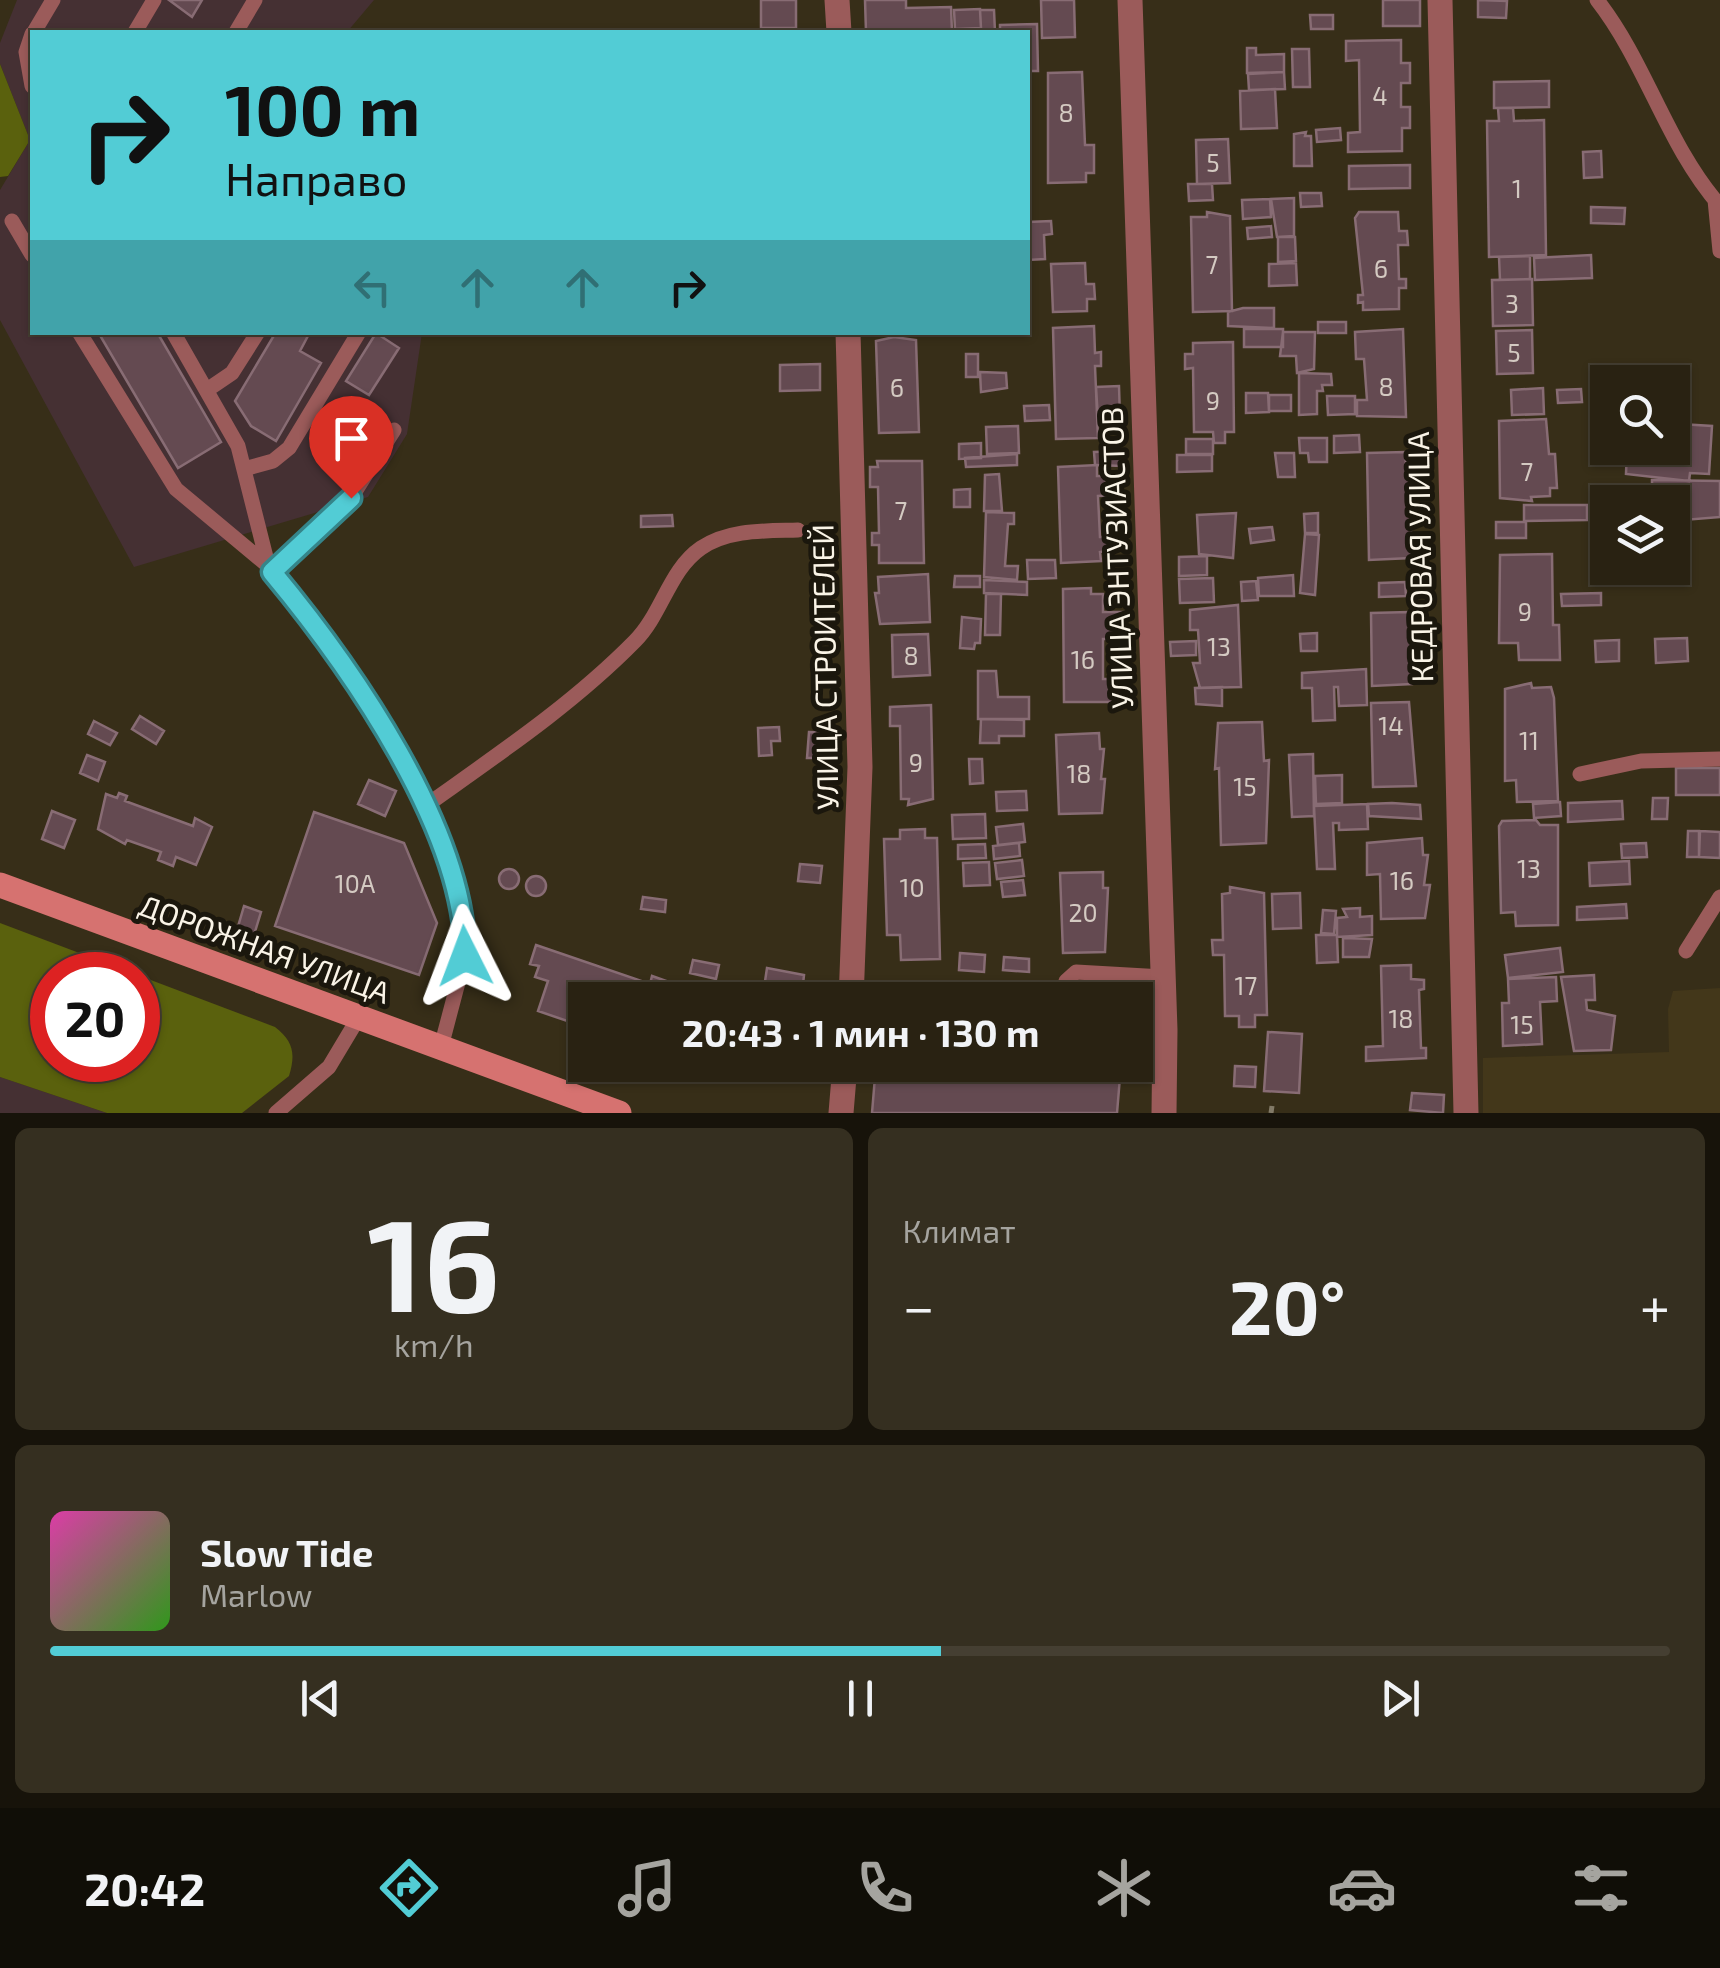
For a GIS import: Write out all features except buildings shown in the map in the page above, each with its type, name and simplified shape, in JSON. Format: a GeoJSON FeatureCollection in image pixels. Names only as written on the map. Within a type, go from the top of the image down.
{"type":"FeatureCollection","features":[{"type":"Feature","properties":{"kind":"street"},"geometry":{"type":"LineString","coordinates":[[838,0],[838,30]]}},
{"type":"Feature","properties":{"kind":"street","name":"УЛИЦА ЭНТУЗИАСТОВ"},"geometry":{"type":"LineString","coordinates":[[1130,0],[1163,977],[1164,1113]]}},
{"type":"Feature","properties":{"kind":"street","name":"КЕДРОВАЯ УЛИЦА"},"geometry":{"type":"LineString","coordinates":[[1440,0],[1466,1113]]}},
{"type":"Feature","properties":{"kind":"street","name":"УЛИЦА СТРОИТЕЛЕЙ"},"geometry":{"type":"LineString","coordinates":[[848,335],[860,767],[851,982]]}},
{"type":"Feature","properties":{"kind":"street","name":"ДОРОЖНАЯ УЛИЦА"},"geometry":{"type":"LineString","coordinates":[[0,885],[620,1113]]}},
{"type":"Feature","properties":{"kind":"street"},"geometry":{"type":"LineString","coordinates":[[840,1113],[843,1082]]}},
{"type":"Feature","properties":{"kind":"lane"},"geometry":{"type":"LineString","coordinates":[[35,30],[53,0]]}},
{"type":"Feature","properties":{"kind":"lane"},"geometry":{"type":"LineString","coordinates":[[136,30],[154,0]]}},
{"type":"Feature","properties":{"kind":"lane"},"geometry":{"type":"LineString","coordinates":[[237,30],[255,0]]}},
{"type":"Feature","properties":{"kind":"lane"},"geometry":{"type":"LineString","coordinates":[[1597,0],[1622,38],[1684,161],[1718,203],[1720,251]]}},
{"type":"Feature","properties":{"kind":"lane"},"geometry":{"type":"LineString","coordinates":[[30,41],[26,52],[30,75]]}},
{"type":"Feature","properties":{"kind":"lane"},"geometry":{"type":"LineString","coordinates":[[12,221],[30,252]]}},
{"type":"Feature","properties":{"kind":"lane"},"geometry":{"type":"LineString","coordinates":[[81,335],[166,476],[270,569],[335,650],[424,807],[458,887],[465,934],[460,984],[441,1047]]}},
{"type":"Feature","properties":{"kind":"lane"},"geometry":{"type":"LineString","coordinates":[[176,335],[230,430],[270,569]]}},
{"type":"Feature","properties":{"kind":"lane"},"geometry":{"type":"LineString","coordinates":[[207,390],[232,374],[256,335]]}},
{"type":"Feature","properties":{"kind":"lane"},"geometry":{"type":"LineString","coordinates":[[244,469],[273,461],[290,448],[356,335]]}},
{"type":"Feature","properties":{"kind":"lane"},"geometry":{"type":"LineString","coordinates":[[270,569],[351,498],[394,430]]}},
{"type":"Feature","properties":{"kind":"lane"},"geometry":{"type":"LineString","coordinates":[[212,520],[227,525],[238,522],[246,515],[249,499]]}},
{"type":"Feature","properties":{"kind":"lane"},"geometry":{"type":"LineString","coordinates":[[424,807],[546,720],[624,652],[648,627],[694,554],[732,535],[798,530]]}},
{"type":"Feature","properties":{"kind":"lane"},"geometry":{"type":"LineString","coordinates":[[1580,774],[1641,761],[1720,759]]}},
{"type":"Feature","properties":{"kind":"lane"},"geometry":{"type":"LineString","coordinates":[[1686,950],[1720,897]]}},
{"type":"Feature","properties":{"kind":"lane"},"geometry":{"type":"LineString","coordinates":[[1066,982],[1076,972],[1163,977]]}},
{"type":"Feature","properties":{"kind":"lane"},"geometry":{"type":"LineString","coordinates":[[276,1113],[329,1068],[359,1017]]}},
{"type":"Feature","properties":{"kind":"shaded area"},"geometry":{"type":"Polygon","coordinates":[[[17,0],[374,0],[349,30],[30,30],[30,140],[0,64],[0,43],[17,0]]]}},
{"type":"Feature","properties":{"kind":"shaded area"},"geometry":{"type":"Polygon","coordinates":[[[30,140],[30,335],[422,335],[407,434],[368,497],[134,567],[0,320],[0,190],[30,140]]]}},
{"type":"Feature","properties":{"kind":"shaded area"},"geometry":{"type":"Polygon","coordinates":[[[1720,988],[1720,1113],[1483,1113],[1483,1058],[1669,1052],[1668,1009],[1673,991],[1720,988]]]}},
{"type":"Feature","properties":{"kind":"shaded area"},"geometry":{"type":"Polygon","coordinates":[[[0,1077],[107,1113],[0,1113],[0,1077]]]}},
{"type":"Feature","properties":{"kind":"green space"},"geometry":{"type":"Polygon","coordinates":[[[0,64],[30,140],[8,176],[0,177],[0,64]]]}},
{"type":"Feature","properties":{"kind":"green space"},"geometry":{"type":"Polygon","coordinates":[[[0,923],[77,952],[30,952],[30,1082],[160,1082],[160,983],[275,1027],[286,1037],[292,1054],[289,1076],[242,1113],[107,1113],[0,1077],[0,923]]]}},
{"type":"Feature","properties":{"kind":"route"},"geometry":{"type":"LineString","coordinates":[[351,498],[272,572],[343,664],[424,807],[458,887],[465,956]]}}]}
